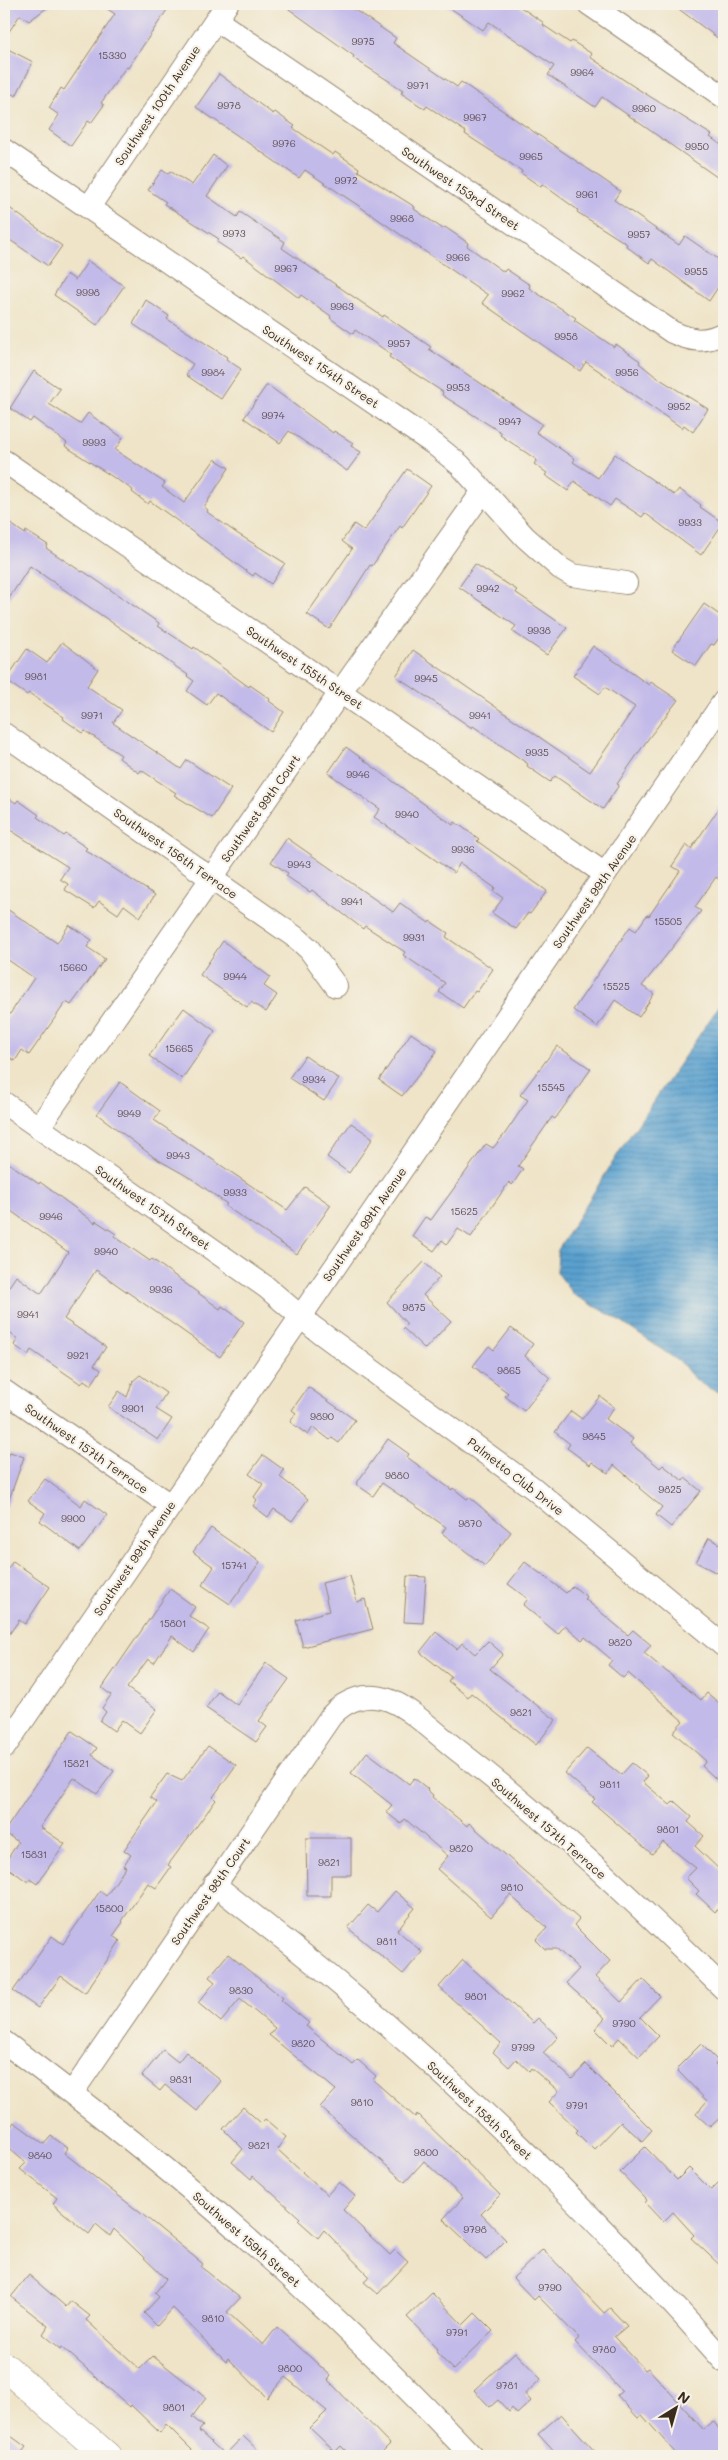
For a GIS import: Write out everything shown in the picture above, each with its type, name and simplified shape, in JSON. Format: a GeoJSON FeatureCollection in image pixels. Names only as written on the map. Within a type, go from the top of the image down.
{"type":"FeatureCollection","features":[{"type":"Feature","properties":{"kind":"street"},"geometry":{"type":"LineString","coordinates":[[589,4],[724,97]]}},
{"type":"Feature","properties":{"kind":"street","name":"Southwest 100th Avenue"},"geometry":{"type":"LineString","coordinates":[[88,207],[221,12]]}},
{"type":"Feature","properties":{"kind":"street","name":"Southwest 153rd Street"},"geometry":{"type":"LineString","coordinates":[[221,12],[672,332],[696,341],[718,336]]}},
{"type":"Feature","properties":{"kind":"street","name":"Southwest 154th Street"},"geometry":{"type":"LineString","coordinates":[[4,150],[434,444],[456,461],[525,537],[547,558],[572,575],[626,583]]}},
{"type":"Feature","properties":{"kind":"street","name":"Southwest 155th Street"},"geometry":{"type":"LineString","coordinates":[[4,461],[606,874]]}},
{"type":"Feature","properties":{"kind":"street","name":"Southwest 99th Court"},"geometry":{"type":"LineString","coordinates":[[39,1127],[340,692],[483,491]]}},
{"type":"Feature","properties":{"kind":"street","name":"Southwest 99th Avenue"},"geometry":{"type":"LineString","coordinates":[[4,1748],[724,700]]}},
{"type":"Feature","properties":{"kind":"street","name":"Southwest 156th Terrace"},"geometry":{"type":"LineString","coordinates":[[4,734],[212,877],[298,939],[309,948],[336,986]]}},
{"type":"Feature","properties":{"kind":"street","name":"Southwest 157th Street"},"geometry":{"type":"LineString","coordinates":[[4,1103],[266,1286],[300,1315]]}},
{"type":"Feature","properties":{"kind":"street","name":"Palmetto Club Drive"},"geometry":{"type":"LineString","coordinates":[[300,1315],[322,1334],[533,1488],[724,1646]]}},
{"type":"Feature","properties":{"kind":"street","name":"Southwest 157th Terrace"},"geometry":{"type":"LineString","coordinates":[[4,1391],[170,1505]]}},
{"type":"Feature","properties":{"kind":"street","name":"Southwest 157th Terrace"},"geometry":{"type":"LineString","coordinates":[[356,1699],[373,1697],[393,1702],[465,1756],[614,1884],[724,1989]]}},
{"type":"Feature","properties":{"kind":"street","name":"Southwest 98th Court"},"geometry":{"type":"LineString","coordinates":[[72,2093],[331,1716],[342,1706],[356,1699]]}},
{"type":"Feature","properties":{"kind":"street","name":"Southwest 158th Street"},"geometry":{"type":"LineString","coordinates":[[214,1884],[344,1988],[513,2140],[567,2193],[724,2361]]}},
{"type":"Feature","properties":{"kind":"street","name":"Southwest 159th Street"},"geometry":{"type":"LineString","coordinates":[[4,2042],[72,2093],[195,2193],[289,2275],[344,2326],[472,2456]]}},
{"type":"Feature","properties":{"kind":"street"},"geometry":{"type":"LineString","coordinates":[[4,2366],[107,2456]]}},
{"type":"Feature","properties":{"kind":"water"},"geometry":{"type":"Polygon","coordinates":[[[724,999],[724,1393],[700,1383],[683,1364],[614,1317],[574,1295],[557,1272],[558,1250],[570,1230],[625,1143],[724,999]]]}},
{"type":"Feature","properties":{"kind":"building"},"geometry":{"type":"Polygon","coordinates":[[[4,4],[52,4],[29,21],[20,15],[4,39],[4,4]]]}},
{"type":"Feature","properties":{"kind":"building"},"geometry":{"type":"Polygon","coordinates":[[[100,4],[171,4],[128,68],[126,67],[101,103],[104,105],[91,123],[88,121],[71,146],[49,130],[59,115],[49,108],[61,88],[64,90],[115,14],[100,4]]]}},
{"type":"Feature","properties":{"kind":"building"},"geometry":{"type":"Polygon","coordinates":[[[282,4],[346,4],[396,38],[393,43],[457,87],[461,82],[620,191],[614,200],[679,245],[685,236],[724,263],[724,278],[709,301],[652,259],[649,263],[626,246],[627,244],[577,212],[578,210],[542,184],[541,187],[521,173],[522,171],[465,134],[466,132],[427,106],[425,109],[401,93],[403,90],[353,58],[354,56],[282,4]]]}},
{"type":"Feature","properties":{"kind":"building"},"geometry":{"type":"Polygon","coordinates":[[[444,4],[516,4],[570,43],[572,41],[592,54],[590,57],[633,86],[712,135],[710,137],[724,147],[724,182],[602,97],[595,107],[548,75],[554,66],[489,22],[483,30],[444,4]]]}},
{"type":"Feature","properties":{"kind":"building"},"geometry":{"type":"Polygon","coordinates":[[[672,4],[724,4],[724,30],[719,39],[672,4]]]}},
{"type":"Feature","properties":{"kind":"building"},"geometry":{"type":"Polygon","coordinates":[[[4,47],[33,62],[16,96],[4,90],[4,47]]]}},
{"type":"Feature","properties":{"kind":"building"},"geometry":{"type":"Polygon","coordinates":[[[219,74],[273,114],[275,112],[295,126],[293,128],[333,155],[335,152],[359,168],[358,171],[415,207],[414,209],[443,229],[445,227],[468,243],[467,246],[504,272],[506,269],[530,285],[529,288],[576,318],[574,320],[614,347],[616,344],[640,361],[639,363],[655,376],[708,409],[693,432],[684,425],[682,428],[586,362],[580,371],[482,303],[488,295],[359,206],[305,170],[299,178],[196,107],[219,74]]]}},
{"type":"Feature","properties":{"kind":"building"},"geometry":{"type":"Polygon","coordinates":[[[213,155],[227,166],[207,196],[237,217],[240,212],[285,242],[282,248],[383,317],[384,315],[431,347],[429,349],[542,424],[536,432],[575,459],[573,462],[598,478],[615,454],[674,495],[679,489],[723,523],[701,555],[645,513],[642,517],[615,499],[610,506],[574,481],[568,491],[545,475],[547,473],[534,464],[537,460],[500,435],[502,433],[442,395],[443,392],[389,357],[391,354],[355,330],[353,334],[301,295],[299,298],[243,256],[241,258],[217,242],[219,239],[164,204],[166,202],[148,190],[162,170],[168,174],[170,171],[192,185],[213,155]]]}},
{"type":"Feature","properties":{"kind":"building"},"geometry":{"type":"Polygon","coordinates":[[[4,204],[62,246],[48,266],[4,236],[4,204]]]}},
{"type":"Feature","properties":{"kind":"building"},"geometry":{"type":"Polygon","coordinates":[[[88,261],[124,286],[97,325],[54,295],[67,274],[75,280],[88,261]]]}},
{"type":"Feature","properties":{"kind":"building"},"geometry":{"type":"Polygon","coordinates":[[[146,300],[169,316],[167,319],[227,357],[226,359],[241,369],[221,399],[186,375],[193,364],[133,324],[146,300]]]}},
{"type":"Feature","properties":{"kind":"building"},"geometry":{"type":"Polygon","coordinates":[[[34,371],[60,389],[49,404],[80,424],[88,413],[123,438],[115,450],[165,483],[162,487],[184,503],[215,459],[229,468],[204,507],[208,510],[207,512],[238,534],[285,563],[271,584],[255,573],[253,576],[150,501],[148,504],[132,492],[133,490],[65,446],[67,443],[33,418],[30,422],[10,408],[34,371]]]}},
{"type":"Feature","properties":{"kind":"building"},"geometry":{"type":"Polygon","coordinates":[[[266,386],[269,386],[333,433],[334,431],[353,443],[351,446],[361,452],[347,471],[289,431],[280,443],[244,418],[266,386]]]}},
{"type":"Feature","properties":{"kind":"building"},"geometry":{"type":"Polygon","coordinates":[[[407,469],[431,486],[402,528],[400,526],[372,566],[370,565],[329,629],[307,614],[352,549],[342,541],[354,524],[364,531],[407,469]]]}},
{"type":"Feature","properties":{"kind":"building"},"geometry":{"type":"Polygon","coordinates":[[[4,519],[25,534],[26,531],[48,545],[46,548],[159,623],[158,626],[193,649],[194,647],[249,687],[250,685],[270,699],[269,701],[284,712],[271,732],[216,693],[207,705],[187,691],[194,681],[188,675],[30,566],[4,606],[4,519]]]}},
{"type":"Feature","properties":{"kind":"building"},"geometry":{"type":"Polygon","coordinates":[[[475,564],[517,590],[515,592],[567,628],[547,655],[512,631],[516,626],[459,587],[475,564]]]}},
{"type":"Feature","properties":{"kind":"building"},"geometry":{"type":"Polygon","coordinates":[[[704,604],[724,618],[724,631],[714,645],[711,644],[696,666],[672,650],[704,604]]]}},
{"type":"Feature","properties":{"kind":"building"},"geometry":{"type":"Polygon","coordinates":[[[62,642],[98,669],[87,686],[122,710],[113,723],[181,769],[187,760],[231,789],[212,818],[174,795],[176,793],[141,770],[139,773],[119,758],[121,755],[85,731],[83,733],[63,719],[64,717],[29,693],[27,695],[8,682],[7,678],[27,649],[47,663],[62,642]]]}},
{"type":"Feature","properties":{"kind":"building"},"geometry":{"type":"Polygon","coordinates":[[[593,646],[649,685],[651,682],[678,700],[617,784],[619,785],[603,809],[555,776],[550,782],[527,766],[528,764],[473,726],[472,728],[396,676],[413,650],[590,772],[635,707],[605,687],[600,694],[573,676],[593,646]]]}},
{"type":"Feature","properties":{"kind":"building"},"geometry":{"type":"Polygon","coordinates":[[[346,747],[453,825],[455,822],[479,839],[477,841],[547,891],[516,929],[492,913],[503,898],[493,891],[495,888],[460,863],[454,873],[374,817],[380,809],[328,773],[346,747]]]}},
{"type":"Feature","properties":{"kind":"building"},"geometry":{"type":"Polygon","coordinates":[[[4,795],[16,803],[18,800],[39,815],[37,817],[64,836],[66,834],[87,848],[85,850],[155,895],[140,917],[124,905],[118,914],[99,901],[94,908],[65,890],[68,884],[60,879],[68,867],[4,826],[4,795]]]}},
{"type":"Feature","properties":{"kind":"building"},"geometry":{"type":"Polygon","coordinates":[[[724,801],[724,883],[716,877],[695,907],[701,911],[642,986],[654,994],[639,1017],[615,1000],[597,1027],[573,1010],[630,927],[636,931],[647,915],[649,916],[680,871],[672,866],[686,845],[691,849],[724,801]]]}},
{"type":"Feature","properties":{"kind":"building"},"geometry":{"type":"Polygon","coordinates":[[[287,838],[393,912],[400,903],[429,923],[430,921],[448,933],[446,937],[493,969],[463,1008],[439,992],[445,983],[403,955],[405,952],[365,926],[363,929],[312,890],[310,892],[286,876],[288,873],[271,862],[287,838]]]}},
{"type":"Feature","properties":{"kind":"building"},"geometry":{"type":"Polygon","coordinates":[[[4,907],[57,943],[69,925],[92,940],[87,947],[105,959],[71,1005],[66,1002],[29,1055],[22,1050],[15,1061],[4,1053],[4,1023],[34,978],[4,957],[4,907]]]}},
{"type":"Feature","properties":{"kind":"building"},"geometry":{"type":"Polygon","coordinates":[[[223,941],[270,977],[264,986],[277,995],[266,1012],[251,1002],[247,1007],[200,975],[223,941]]]}},
{"type":"Feature","properties":{"kind":"building"},"geometry":{"type":"Polygon","coordinates":[[[184,1008],[215,1031],[182,1079],[149,1056],[184,1008]]]}},
{"type":"Feature","properties":{"kind":"building"},"geometry":{"type":"Polygon","coordinates":[[[411,1033],[437,1051],[402,1096],[379,1080],[411,1033]]]}},
{"type":"Feature","properties":{"kind":"building"},"geometry":{"type":"Polygon","coordinates":[[[557,1046],[591,1069],[555,1119],[552,1117],[518,1166],[523,1169],[512,1185],[509,1182],[471,1237],[458,1229],[447,1244],[442,1240],[434,1251],[412,1236],[425,1217],[431,1220],[486,1144],[493,1148],[504,1135],[528,1100],[520,1095],[557,1046]]]}},
{"type":"Feature","properties":{"kind":"building"},"geometry":{"type":"Polygon","coordinates":[[[305,1056],[339,1079],[324,1101],[289,1078],[305,1056]]]}},
{"type":"Feature","properties":{"kind":"building"},"geometry":{"type":"Polygon","coordinates":[[[120,1082],[160,1111],[154,1120],[287,1210],[305,1187],[331,1205],[297,1254],[225,1206],[227,1204],[192,1179],[155,1158],[97,1114],[120,1082]]]}},
{"type":"Feature","properties":{"kind":"building"},"geometry":{"type":"Polygon","coordinates":[[[351,1123],[373,1138],[349,1173],[327,1157],[351,1123]]]}},
{"type":"Feature","properties":{"kind":"building"},"geometry":{"type":"Polygon","coordinates":[[[4,1160],[39,1184],[40,1182],[95,1223],[96,1221],[116,1234],[114,1236],[150,1261],[152,1259],[220,1309],[222,1306],[244,1322],[220,1357],[96,1270],[64,1319],[106,1347],[94,1365],[101,1370],[91,1385],[84,1380],[81,1384],[31,1350],[28,1355],[14,1345],[18,1339],[4,1329],[4,1294],[16,1276],[41,1294],[68,1252],[4,1206],[4,1160]]]}},
{"type":"Feature","properties":{"kind":"building"},"geometry":{"type":"Polygon","coordinates":[[[424,1262],[440,1277],[423,1295],[451,1321],[425,1349],[403,1328],[407,1324],[387,1302],[424,1262]]]}},
{"type":"Feature","properties":{"kind":"building"},"geometry":{"type":"Polygon","coordinates":[[[511,1328],[533,1344],[525,1356],[550,1378],[524,1411],[505,1396],[508,1393],[473,1366],[489,1346],[494,1350],[511,1328]]]}},
{"type":"Feature","properties":{"kind":"building"},"geometry":{"type":"Polygon","coordinates":[[[140,1375],[166,1393],[156,1409],[172,1419],[158,1440],[108,1407],[119,1391],[127,1397],[133,1381],[140,1375]]]}},
{"type":"Feature","properties":{"kind":"building"},"geometry":{"type":"Polygon","coordinates":[[[308,1387],[355,1420],[339,1443],[332,1438],[330,1440],[313,1427],[308,1435],[290,1422],[296,1413],[292,1410],[308,1387]]]}},
{"type":"Feature","properties":{"kind":"building"},"geometry":{"type":"Polygon","coordinates":[[[600,1396],[614,1407],[606,1419],[633,1439],[630,1443],[660,1468],[663,1465],[683,1481],[685,1478],[701,1491],[671,1527],[656,1515],[662,1507],[614,1465],[608,1473],[592,1462],[590,1465],[567,1448],[570,1444],[555,1432],[571,1411],[582,1419],[600,1396]]]}},
{"type":"Feature","properties":{"kind":"building"},"geometry":{"type":"Polygon","coordinates":[[[388,1439],[409,1454],[407,1457],[452,1490],[453,1488],[467,1499],[469,1497],[511,1532],[485,1566],[442,1533],[446,1527],[382,1483],[373,1496],[356,1484],[388,1439]]]}},
{"type":"Feature","properties":{"kind":"building"},"geometry":{"type":"Polygon","coordinates":[[[10,1452],[24,1457],[6,1508],[4,1508],[4,1456],[8,1457],[10,1452]]]}},
{"type":"Feature","properties":{"kind":"building"},"geometry":{"type":"Polygon","coordinates":[[[263,1455],[284,1470],[280,1477],[308,1499],[292,1521],[274,1509],[268,1517],[253,1506],[257,1500],[254,1497],[263,1484],[249,1474],[263,1455]]]}},
{"type":"Feature","properties":{"kind":"building"},"geometry":{"type":"Polygon","coordinates":[[[45,1479],[81,1506],[85,1499],[107,1515],[80,1551],[40,1521],[45,1513],[28,1501],[45,1479]]]}},
{"type":"Feature","properties":{"kind":"building"},"geometry":{"type":"Polygon","coordinates":[[[211,1528],[260,1562],[230,1604],[202,1585],[214,1567],[193,1552],[211,1528]]]}},
{"type":"Feature","properties":{"kind":"building"},"geometry":{"type":"Polygon","coordinates":[[[709,1538],[724,1546],[724,1560],[717,1573],[696,1562],[709,1538]]]}},
{"type":"Feature","properties":{"kind":"building"},"geometry":{"type":"Polygon","coordinates":[[[13,1561],[50,1587],[25,1624],[19,1620],[4,1642],[4,1575],[13,1561]]]}},
{"type":"Feature","properties":{"kind":"building"},"geometry":{"type":"Polygon","coordinates":[[[525,1562],[566,1593],[573,1586],[587,1597],[585,1599],[628,1635],[633,1630],[651,1645],[644,1653],[701,1700],[707,1693],[724,1707],[724,1786],[702,1766],[706,1761],[673,1732],[683,1721],[628,1673],[623,1678],[608,1665],[612,1660],[585,1637],[582,1640],[565,1625],[558,1634],[523,1605],[528,1599],[508,1584],[525,1562]]]}},
{"type":"Feature","properties":{"kind":"building"},"geometry":{"type":"Polygon","coordinates":[[[350,1576],[357,1602],[365,1599],[373,1629],[303,1647],[296,1620],[329,1611],[322,1583],[350,1576]]]}},
{"type":"Feature","properties":{"kind":"building"},"geometry":{"type":"Polygon","coordinates":[[[407,1576],[426,1577],[423,1623],[404,1622],[407,1576]]]}},
{"type":"Feature","properties":{"kind":"building"},"geometry":{"type":"Polygon","coordinates":[[[170,1589],[195,1607],[189,1616],[209,1629],[194,1652],[172,1636],[154,1663],[148,1659],[127,1688],[157,1709],[140,1733],[122,1720],[114,1731],[100,1721],[106,1712],[102,1708],[111,1695],[102,1688],[170,1589]]]}},
{"type":"Feature","properties":{"kind":"building"},"geometry":{"type":"Polygon","coordinates":[[[436,1632],[457,1649],[462,1643],[475,1654],[488,1641],[503,1654],[490,1669],[556,1720],[536,1745],[471,1693],[468,1697],[448,1681],[451,1677],[420,1652],[436,1632]]]}},
{"type":"Feature","properties":{"kind":"building"},"geometry":{"type":"Polygon","coordinates":[[[266,1663],[289,1679],[259,1721],[267,1727],[256,1742],[206,1708],[218,1691],[237,1705],[266,1663]]]}},
{"type":"Feature","properties":{"kind":"building"},"geometry":{"type":"Polygon","coordinates":[[[72,1731],[97,1748],[92,1755],[114,1771],[97,1794],[74,1778],[40,1827],[65,1844],[37,1884],[30,1879],[28,1882],[4,1865],[18,1842],[4,1832],[72,1731]]]}},
{"type":"Feature","properties":{"kind":"building"},"geometry":{"type":"Polygon","coordinates":[[[208,1746],[236,1765],[213,1797],[216,1800],[168,1865],[171,1867],[156,1888],[148,1883],[122,1921],[113,1936],[120,1941],[85,1993],[61,1976],[38,2008],[13,1991],[52,1936],[63,1944],[100,1891],[106,1896],[126,1867],[123,1866],[131,1855],[124,1850],[157,1802],[150,1797],[167,1774],[182,1781],[208,1746]]]}},
{"type":"Feature","properties":{"kind":"building"},"geometry":{"type":"Polygon","coordinates":[[[587,1748],[621,1775],[632,1763],[648,1776],[643,1782],[670,1805],[674,1801],[692,1817],[688,1822],[704,1836],[695,1846],[724,1874],[724,1902],[715,1912],[696,1894],[699,1891],[686,1878],[696,1868],[663,1842],[652,1854],[592,1802],[595,1799],[565,1773],[587,1748]]]}},
{"type":"Feature","properties":{"kind":"building"},"geometry":{"type":"Polygon","coordinates":[[[367,1752],[409,1784],[414,1778],[428,1789],[433,1795],[432,1797],[467,1826],[469,1823],[579,1919],[574,1925],[610,1961],[595,1977],[621,2002],[643,1979],[660,1996],[640,2017],[659,2036],[639,2057],[619,2038],[612,2046],[595,2029],[605,2018],[566,1983],[579,1969],[557,1949],[545,1949],[536,1940],[547,1928],[510,1895],[491,1917],[437,1869],[448,1856],[405,1819],[401,1824],[386,1812],[392,1805],[351,1773],[367,1752]]]}},
{"type":"Feature","properties":{"kind":"building"},"geometry":{"type":"Polygon","coordinates":[[[306,1838],[351,1838],[351,1875],[331,1875],[331,1896],[307,1896],[306,1838]]]}},
{"type":"Feature","properties":{"kind":"building"},"geometry":{"type":"Polygon","coordinates":[[[395,1891],[415,1908],[397,1930],[422,1952],[403,1974],[348,1928],[368,1905],[377,1912],[395,1891]]]}},
{"type":"Feature","properties":{"kind":"building"},"geometry":{"type":"Polygon","coordinates":[[[228,1954],[283,1998],[281,2000],[309,2023],[306,2026],[353,2065],[358,2060],[376,2076],[373,2080],[415,2117],[417,2114],[500,2195],[481,2214],[506,2240],[486,2260],[443,2219],[463,2198],[424,2161],[405,2182],[320,2107],[336,2090],[269,2035],[275,2028],[240,1999],[221,2022],[198,2003],[215,1982],[209,1977],[228,1954]]]}},
{"type":"Feature","properties":{"kind":"building"},"geometry":{"type":"Polygon","coordinates":[[[463,1960],[533,2023],[538,2018],[558,2037],[543,2053],[572,2079],[586,2064],[652,2130],[642,2141],[621,2122],[594,2150],[576,2132],[578,2130],[549,2102],[559,2091],[531,2068],[529,2071],[516,2059],[509,2067],[493,2052],[501,2043],[439,1987],[463,1960]]]}},
{"type":"Feature","properties":{"kind":"building"},"geometry":{"type":"Polygon","coordinates":[[[701,2044],[718,2061],[715,2065],[724,2074],[724,2118],[722,2116],[710,2127],[696,2114],[707,2101],[678,2071],[678,2067],[701,2044]]]}},
{"type":"Feature","properties":{"kind":"building"},"geometry":{"type":"Polygon","coordinates":[[[163,2050],[178,2062],[186,2052],[221,2081],[197,2111],[165,2085],[160,2091],[142,2076],[163,2050]]]}},
{"type":"Feature","properties":{"kind":"building"},"geometry":{"type":"Polygon","coordinates":[[[243,2107],[261,2123],[265,2119],[286,2137],[277,2149],[327,2195],[339,2182],[355,2196],[343,2210],[390,2255],[395,2250],[408,2262],[378,2294],[364,2282],[370,2277],[324,2230],[318,2238],[298,2220],[300,2218],[253,2176],[251,2179],[232,2162],[243,2149],[223,2129],[243,2107]]]}},
{"type":"Feature","properties":{"kind":"building"},"geometry":{"type":"Polygon","coordinates":[[[14,2122],[44,2144],[51,2136],[68,2148],[64,2153],[203,2264],[201,2267],[240,2298],[227,2312],[263,2345],[277,2327],[331,2376],[328,2380],[390,2444],[378,2456],[351,2456],[341,2446],[335,2452],[310,2428],[327,2411],[285,2377],[267,2398],[228,2358],[226,2362],[173,2308],[157,2326],[144,2313],[159,2297],[155,2293],[166,2279],[114,2229],[110,2236],[96,2224],[89,2234],[53,2204],[57,2198],[20,2169],[26,2163],[4,2144],[4,2137],[14,2122]]]}},
{"type":"Feature","properties":{"kind":"building"},"geometry":{"type":"Polygon","coordinates":[[[645,2147],[677,2180],[689,2168],[711,2190],[724,2177],[724,2269],[691,2238],[694,2235],[673,2212],[663,2222],[645,2203],[647,2200],[620,2172],[645,2147]]]}},
{"type":"Feature","properties":{"kind":"building"},"geometry":{"type":"Polygon","coordinates":[[[543,2249],[604,2313],[610,2308],[627,2326],[614,2337],[645,2370],[648,2368],[703,2429],[713,2421],[724,2435],[724,2456],[678,2456],[642,2415],[638,2418],[617,2395],[622,2391],[575,2342],[579,2338],[538,2296],[534,2300],[513,2278],[543,2249]]]}},
{"type":"Feature","properties":{"kind":"building"},"geometry":{"type":"Polygon","coordinates":[[[29,2275],[66,2307],[71,2301],[90,2316],[86,2320],[140,2369],[153,2356],[206,2398],[192,2417],[203,2426],[199,2431],[225,2455],[243,2436],[264,2456],[198,2456],[166,2424],[160,2433],[131,2405],[130,2407],[62,2347],[61,2349],[43,2334],[48,2326],[11,2297],[29,2275]]]}},
{"type":"Feature","properties":{"kind":"building"},"geometry":{"type":"Polygon","coordinates":[[[432,2293],[463,2325],[475,2313],[493,2331],[453,2370],[436,2352],[438,2349],[407,2317],[432,2293]]]}},
{"type":"Feature","properties":{"kind":"building"},"geometry":{"type":"Polygon","coordinates":[[[515,2352],[541,2379],[525,2394],[531,2401],[517,2414],[512,2408],[509,2412],[498,2400],[490,2407],[474,2390],[515,2352]]]}},
{"type":"Feature","properties":{"kind":"building"},"geometry":{"type":"Polygon","coordinates":[[[561,2414],[599,2456],[558,2456],[538,2434],[561,2414]]]}},
{"type":"Feature","properties":{"kind":"building"},"geometry":{"type":"Polygon","coordinates":[[[4,2431],[26,2447],[19,2456],[4,2456],[4,2431]]]}}]}
